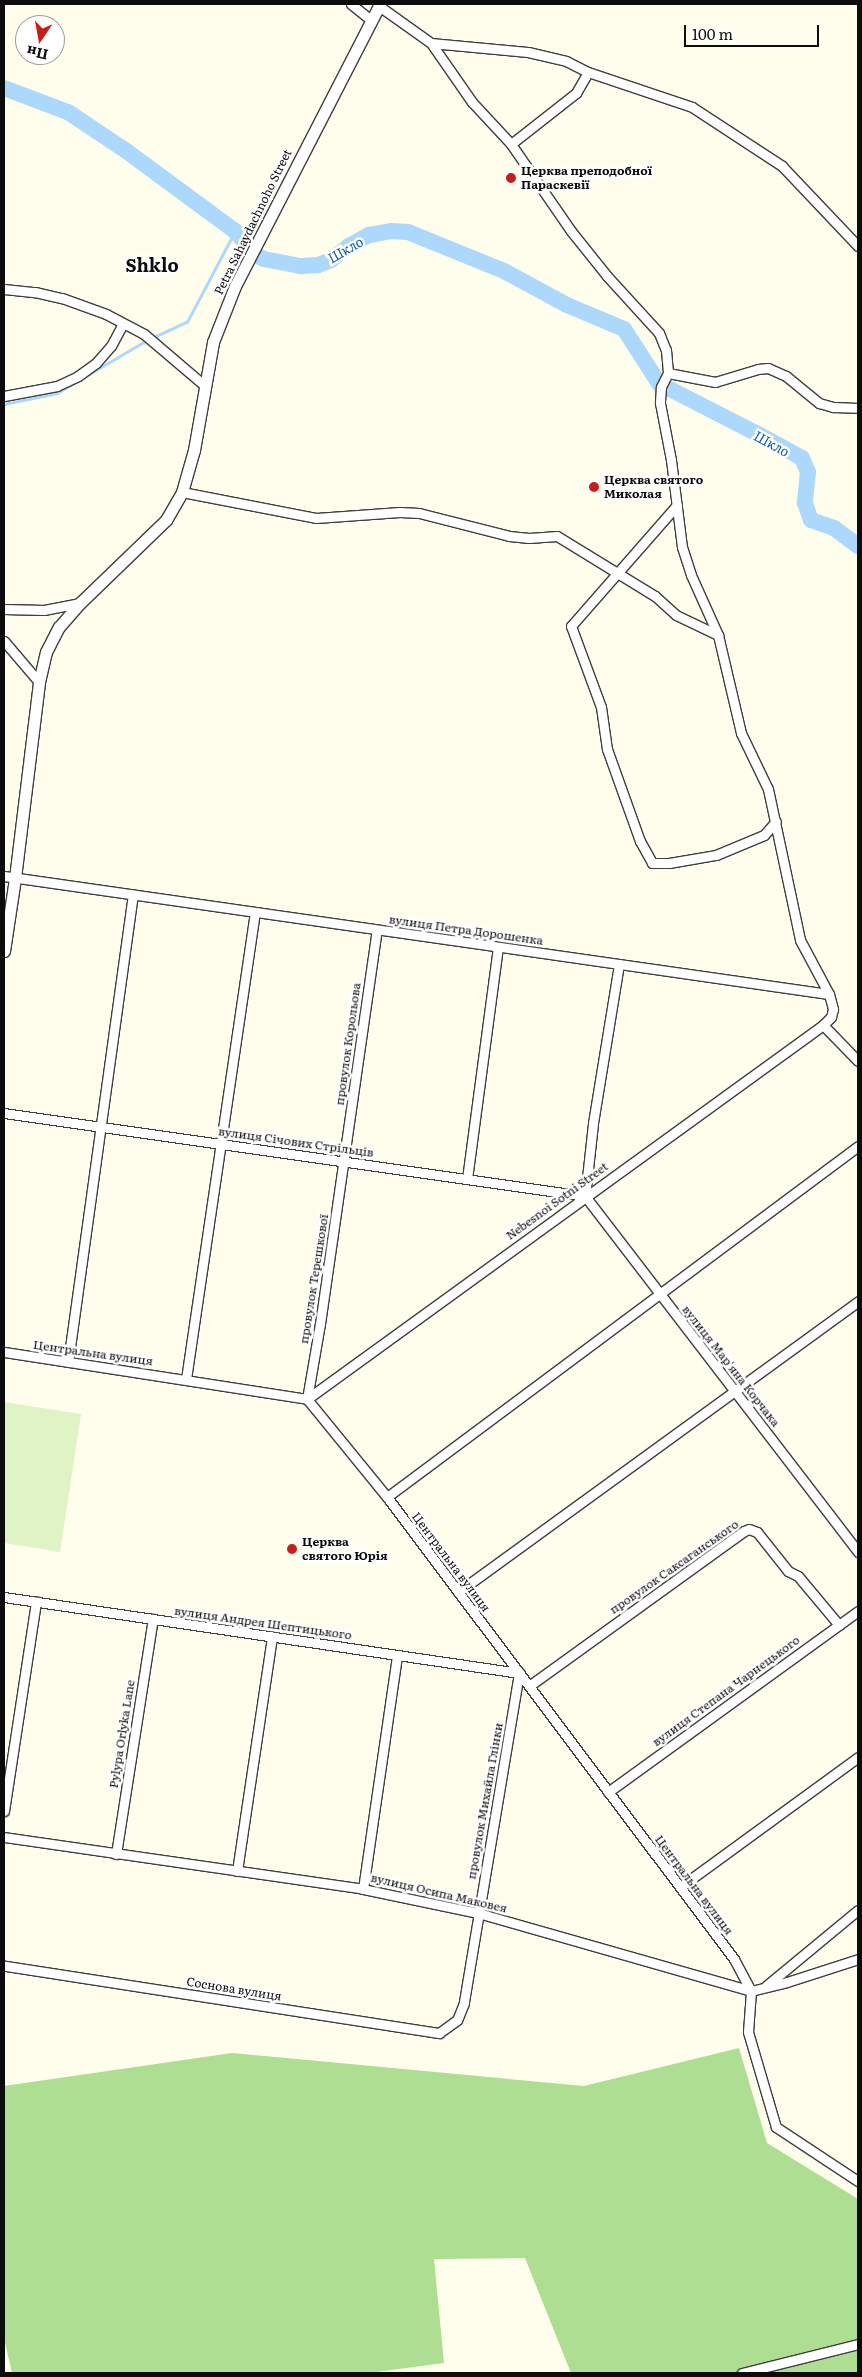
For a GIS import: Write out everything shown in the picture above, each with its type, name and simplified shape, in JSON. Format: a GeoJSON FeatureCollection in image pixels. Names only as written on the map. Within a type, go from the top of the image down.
{"type":"FeatureCollection","features":[{"type":"Feature","properties":{"kind":"street"},"geometry":{"type":"LineString","coordinates":[[351,4],[371,20]]}},
{"type":"Feature","properties":{"kind":"street"},"geometry":{"type":"LineString","coordinates":[[380,5],[431,43],[472,102],[511,144],[571,231],[607,276],[659,333],[666,350],[668,373],[661,387],[660,403],[682,547],[691,575],[718,635],[741,733],[768,789],[800,940],[829,994],[833,1009],[830,1017],[823,1025],[858,1062]]}},
{"type":"Feature","properties":{"kind":"street","name":"Petra Sahaydachnoho Street"},"geometry":{"type":"LineString","coordinates":[[4,951],[10,877],[39,682],[46,652],[59,626],[80,603],[166,520],[182,492],[194,450],[213,342],[243,270],[380,5]]}},
{"type":"Feature","properties":{"kind":"street"},"geometry":{"type":"LineString","coordinates":[[431,43],[528,52],[566,61],[588,72],[692,107],[782,166],[858,246]]}},
{"type":"Feature","properties":{"kind":"street"},"geometry":{"type":"LineString","coordinates":[[511,144],[576,93],[588,72]]}},
{"type":"Feature","properties":{"kind":"street"},"geometry":{"type":"LineString","coordinates":[[4,289],[35,292],[87,305],[122,325],[144,334],[206,386]]}},
{"type":"Feature","properties":{"kind":"street"},"geometry":{"type":"LineString","coordinates":[[4,396],[57,386],[78,376],[101,357],[122,325]]}},
{"type":"Feature","properties":{"kind":"street"},"geometry":{"type":"LineString","coordinates":[[668,373],[715,382],[758,368],[768,368],[786,376],[819,403],[833,407],[858,408]]}},
{"type":"Feature","properties":{"kind":"street"},"geometry":{"type":"LineString","coordinates":[[182,492],[316,518],[400,512],[419,513],[509,536],[528,538],[557,536],[655,596],[676,615],[718,635]]}},
{"type":"Feature","properties":{"kind":"street"},"geometry":{"type":"LineString","coordinates":[[677,505],[571,626],[601,708],[607,750],[640,841],[652,862],[669,863],[716,855],[764,835],[776,821]]}},
{"type":"Feature","properties":{"kind":"street"},"geometry":{"type":"LineString","coordinates":[[4,609],[44,610],[80,603]]}},
{"type":"Feature","properties":{"kind":"street"},"geometry":{"type":"LineString","coordinates":[[4,641],[39,682]]}},
{"type":"Feature","properties":{"kind":"street","name":"вулиця Петра Дорошенка"},"geometry":{"type":"LineString","coordinates":[[10,877],[829,994]]}},
{"type":"Feature","properties":{"kind":"street"},"geometry":{"type":"LineString","coordinates":[[68,1362],[133,895]]}},
{"type":"Feature","properties":{"kind":"street"},"geometry":{"type":"LineString","coordinates":[[186,1379],[255,912]]}},
{"type":"Feature","properties":{"kind":"street","name":"провулок Корольова"},"geometry":{"type":"LineString","coordinates":[[344,1162],[377,930]]}},
{"type":"Feature","properties":{"kind":"street"},"geometry":{"type":"LineString","coordinates":[[467,1179],[498,947]]}},
{"type":"Feature","properties":{"kind":"street"},"geometry":{"type":"LineString","coordinates":[[585,1196],[593,1123],[619,964]]}},
{"type":"Feature","properties":{"kind":"street","name":"Nebesnoi Sotni Street"},"geometry":{"type":"LineString","coordinates":[[307,1399],[823,1025]]}},
{"type":"Feature","properties":{"kind":"street","name":"вулиця Січових Стрільців"},"geometry":{"type":"LineString","coordinates":[[4,1113],[585,1196]]}},
{"type":"Feature","properties":{"kind":"street"},"geometry":{"type":"LineString","coordinates":[[387,1497],[858,1146]]}},
{"type":"Feature","properties":{"kind":"street","name":"провулок Терешкової"},"geometry":{"type":"LineString","coordinates":[[307,1399],[344,1162]]}},
{"type":"Feature","properties":{"kind":"street","name":"вулиця Мар'яна Корчака"},"geometry":{"type":"LineString","coordinates":[[585,1196],[858,1552]]}},
{"type":"Feature","properties":{"kind":"street"},"geometry":{"type":"LineString","coordinates":[[458,1592],[858,1301]]}},
{"type":"Feature","properties":{"kind":"street","name":"Центральна вулиця"},"geometry":{"type":"LineString","coordinates":[[4,1352],[307,1399],[387,1497],[680,1887],[734,1959],[751,1991]]}},
{"type":"Feature","properties":{"kind":"street","name":"провулок Саксаганського"},"geometry":{"type":"LineString","coordinates":[[529,1686],[749,1529],[758,1532],[788,1571],[798,1576],[839,1625]]}},
{"type":"Feature","properties":{"kind":"street","name":"вулиця Андрея Шептицького"},"geometry":{"type":"LineString","coordinates":[[4,1597],[519,1673]]}},
{"type":"Feature","properties":{"kind":"street"},"geometry":{"type":"LineString","coordinates":[[4,1810],[36,1601]]}},
{"type":"Feature","properties":{"kind":"street","name":"вулиця Степана Чарнецького"},"geometry":{"type":"LineString","coordinates":[[608,1792],[858,1611]]}},
{"type":"Feature","properties":{"kind":"street","name":"Pylypa Orlyka Lane"},"geometry":{"type":"LineString","coordinates":[[116,1854],[152,1619]]}},
{"type":"Feature","properties":{"kind":"street"},"geometry":{"type":"LineString","coordinates":[[237,1871],[272,1637]]}},
{"type":"Feature","properties":{"kind":"street"},"geometry":{"type":"LineString","coordinates":[[363,1889],[398,1655]]}},
{"type":"Feature","properties":{"kind":"street","name":"провулок Михайла Глінки"},"geometry":{"type":"LineString","coordinates":[[457,2020],[464,2003],[519,1673]]}},
{"type":"Feature","properties":{"kind":"street"},"geometry":{"type":"LineString","coordinates":[[680,1887],[858,1757]]}},
{"type":"Feature","properties":{"kind":"street","name":"вулиця Осипа Маковея"},"geometry":{"type":"LineString","coordinates":[[4,1837],[363,1889],[478,1913],[751,1991],[858,1959]]}},
{"type":"Feature","properties":{"kind":"street"},"geometry":{"type":"LineString","coordinates":[[765,1988],[858,1910]]}},
{"type":"Feature","properties":{"kind":"street","name":"Соснова вулиця"},"geometry":{"type":"LineString","coordinates":[[4,1966],[440,2033],[457,2020]]}},
{"type":"Feature","properties":{"kind":"street"},"geometry":{"type":"LineString","coordinates":[[751,1991],[748,2032],[776,2128],[858,2182]]}},
{"type":"Feature","properties":{"kind":"street"},"geometry":{"type":"LineString","coordinates":[[742,2373],[858,2344]]}},
{"type":"Feature","properties":{"kind":"green space"},"geometry":{"type":"Polygon","coordinates":[[[4,1402],[81,1414],[60,1552],[4,1543],[4,1402]]]}},
{"type":"Feature","properties":{"kind":"green space"},"geometry":{"type":"Polygon","coordinates":[[[739,2048],[767,2143],[858,2199],[858,2373],[571,2373],[525,2258],[434,2259],[444,2363],[369,2373],[12,2373],[4,2338],[4,2086],[232,2053],[584,2086],[739,2048]]]}},
{"type":"Feature","properties":{"kind":"waterway","name":"Шкло"},"geometry":{"type":"LineString","coordinates":[[4,88],[68,112],[125,150],[235,231],[256,255],[264,259],[301,266],[318,265],[331,260],[349,246],[369,235],[391,231],[408,232],[504,271],[567,305],[624,329],[660,385]]}},
{"type":"Feature","properties":{"kind":"waterway"},"geometry":{"type":"LineString","coordinates":[[152,338],[187,322],[235,231]]}},
{"type":"Feature","properties":{"kind":"waterway"},"geometry":{"type":"LineString","coordinates":[[4,404],[57,393],[147,340]]}},
{"type":"Feature","properties":{"kind":"waterway","name":"Шкло"},"geometry":{"type":"LineString","coordinates":[[664,386],[802,458],[808,472],[805,503],[811,520],[834,528],[858,546]]}},
{"type":"Feature","properties":{"kind":"place","name":"Церква преподобної Параскевії"},"geometry":{"type":"Point","coordinates":[511,178]}},
{"type":"Feature","properties":{"kind":"place","name":"Церква святого Миколая"},"geometry":{"type":"Point","coordinates":[594,487]}},
{"type":"Feature","properties":{"kind":"place","name":"Церква святого Юрія"},"geometry":{"type":"Point","coordinates":[292,1549]}},
{"type":"Feature","properties":{"kind":"district","name":"Shklo"},"geometry":{"type":"Point","coordinates":[152,265]}}]}
